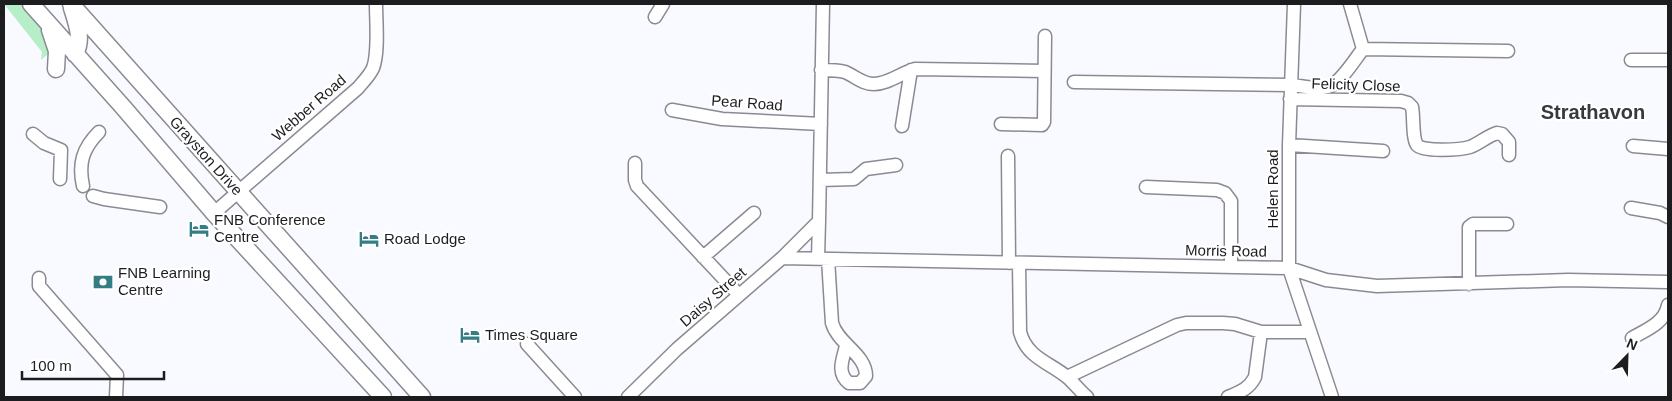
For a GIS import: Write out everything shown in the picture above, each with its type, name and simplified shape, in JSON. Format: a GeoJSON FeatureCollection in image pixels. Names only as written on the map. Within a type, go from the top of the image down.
{"type":"FeatureCollection","features":[{"type":"Feature","properties":{"kind":"main road","name":"Grayston Drive"},"geometry":{"type":"LineString","coordinates":[[31,4],[123,106],[214,213],[383,397]]}},
{"type":"Feature","properties":{"kind":"main road","name":"Grayston Drive"},"geometry":{"type":"LineString","coordinates":[[71,4],[422,397]]}},
{"type":"Feature","properties":{"kind":"main road"},"geometry":{"type":"LineString","coordinates":[[71,4],[79,37],[79,47],[76,54]]}},
{"type":"Feature","properties":{"kind":"main road"},"geometry":{"type":"LineString","coordinates":[[45,19],[57,52],[56,69]]}},
{"type":"Feature","properties":{"kind":"street","name":"Webber Road"},"geometry":{"type":"LineString","coordinates":[[214,213],[365,80],[372,69],[375,57],[376,4]]}},
{"type":"Feature","properties":{"kind":"street"},"geometry":{"type":"LineString","coordinates":[[655,17],[663,4]]}},
{"type":"Feature","properties":{"kind":"street"},"geometry":{"type":"LineString","coordinates":[[823,4],[819,221],[832,324],[846,346]]}},
{"type":"Feature","properties":{"kind":"street","name":"Helen Road"},"geometry":{"type":"LineString","coordinates":[[1294,4],[1289,146],[1289,268],[1332,397]]}},
{"type":"Feature","properties":{"kind":"street"},"geometry":{"type":"LineString","coordinates":[[1350,4],[1363,49]]}},
{"type":"Feature","properties":{"kind":"street"},"geometry":{"type":"LineString","coordinates":[[1001,124],[1042,125],[1045,118],[1045,36]]}},
{"type":"Feature","properties":{"kind":"street"},"geometry":{"type":"LineString","coordinates":[[1074,82],[1291,85],[1321,88],[1331,86],[1341,77],[1363,49]]}},
{"type":"Feature","properties":{"kind":"street"},"geometry":{"type":"LineString","coordinates":[[1363,49],[1508,52]]}},
{"type":"Feature","properties":{"kind":"street"},"geometry":{"type":"LineString","coordinates":[[1631,60],[1668,60]]}},
{"type":"Feature","properties":{"kind":"street"},"geometry":{"type":"LineString","coordinates":[[821,70],[843,72],[858,80],[873,84],[888,81],[904,72],[924,69],[1044,71]]}},
{"type":"Feature","properties":{"kind":"street"},"geometry":{"type":"LineString","coordinates":[[902,126],[911,70]]}},
{"type":"Feature","properties":{"kind":"street","name":"Felicity Close"},"geometry":{"type":"LineString","coordinates":[[1290,99],[1401,101],[1408,103],[1412,107],[1415,140],[1421,148],[1467,148],[1497,133],[1502,134],[1509,142],[1509,154]]}},
{"type":"Feature","properties":{"kind":"street","name":"Pear Road"},"geometry":{"type":"LineString","coordinates":[[672,110],[722,119],[821,124]]}},
{"type":"Feature","properties":{"kind":"street"},"geometry":{"type":"LineString","coordinates":[[83,186],[82,158],[87,144],[99,132]]}},
{"type":"Feature","properties":{"kind":"street"},"geometry":{"type":"LineString","coordinates":[[33,134],[44,144],[61,150],[60,179]]}},
{"type":"Feature","properties":{"kind":"street"},"geometry":{"type":"LineString","coordinates":[[1289,146],[1383,150]]}},
{"type":"Feature","properties":{"kind":"street"},"geometry":{"type":"LineString","coordinates":[[1633,146],[1668,149]]}},
{"type":"Feature","properties":{"kind":"street"},"geometry":{"type":"LineString","coordinates":[[1008,156],[1014,263],[1022,339],[1028,349],[1067,377],[1087,397]]}},
{"type":"Feature","properties":{"kind":"street"},"geometry":{"type":"LineString","coordinates":[[636,163],[635,180],[638,186],[739,295]]}},
{"type":"Feature","properties":{"kind":"street"},"geometry":{"type":"LineString","coordinates":[[820,180],[854,178],[866,169],[896,165]]}},
{"type":"Feature","properties":{"kind":"street"},"geometry":{"type":"LineString","coordinates":[[1146,187],[1217,190],[1228,196],[1231,201],[1231,267]]}},
{"type":"Feature","properties":{"kind":"street"},"geometry":{"type":"LineString","coordinates":[[94,196],[160,206]]}},
{"type":"Feature","properties":{"kind":"street"},"geometry":{"type":"LineString","coordinates":[[1631,208],[1660,213],[1668,218]]}},
{"type":"Feature","properties":{"kind":"street"},"geometry":{"type":"LineString","coordinates":[[702,257],[754,213]]}},
{"type":"Feature","properties":{"kind":"street","name":"Daisy Street"},"geometry":{"type":"LineString","coordinates":[[628,397],[677,349],[782,258],[819,221]]}},
{"type":"Feature","properties":{"kind":"street"},"geometry":{"type":"LineString","coordinates":[[1469,284],[1469,227],[1473,224],[1507,224]]}},
{"type":"Feature","properties":{"kind":"street","name":"Morris Road"},"geometry":{"type":"LineString","coordinates":[[782,258],[1289,268],[1326,280],[1367,286],[1393,287],[1568,280],[1668,282]]}},
{"type":"Feature","properties":{"kind":"street"},"geometry":{"type":"LineString","coordinates":[[39,287],[69,326],[97,351],[117,375],[116,397]]}},
{"type":"Feature","properties":{"kind":"street"},"geometry":{"type":"LineString","coordinates":[[1632,338],[1656,324],[1665,314],[1668,305]]}},
{"type":"Feature","properties":{"kind":"street"},"geometry":{"type":"LineString","coordinates":[[1067,377],[1177,325],[1186,323],[1235,324],[1261,332],[1309,332]]}},
{"type":"Feature","properties":{"kind":"street"},"geometry":{"type":"LineString","coordinates":[[1228,397],[1243,391],[1252,383],[1255,377],[1261,332]]}},
{"type":"Feature","properties":{"kind":"street"},"geometry":{"type":"LineString","coordinates":[[528,344],[575,397]]}},
{"type":"Feature","properties":{"kind":"street"},"geometry":{"type":"LineString","coordinates":[[97,351],[100,366]]}},
{"type":"Feature","properties":{"kind":"green space"},"geometry":{"type":"Polygon","coordinates":[[[4,4],[32,4],[66,39],[41,60],[42,52],[4,4]]]}},
{"type":"Feature","properties":{"kind":"place","name":"FNB Conference Centre"},"geometry":{"type":"Point","coordinates":[199,229]}},
{"type":"Feature","properties":{"kind":"place","name":"Road Lodge"},"geometry":{"type":"Point","coordinates":[369,239]}},
{"type":"Feature","properties":{"kind":"place","name":"FNB Learning Centre"},"geometry":{"type":"Point","coordinates":[103,282]}},
{"type":"Feature","properties":{"kind":"place","name":"Times Square"},"geometry":{"type":"Point","coordinates":[470,335]}},
{"type":"Feature","properties":{"kind":"district","name":"Strathavon"},"geometry":{"type":"Point","coordinates":[1593,112]}}]}
